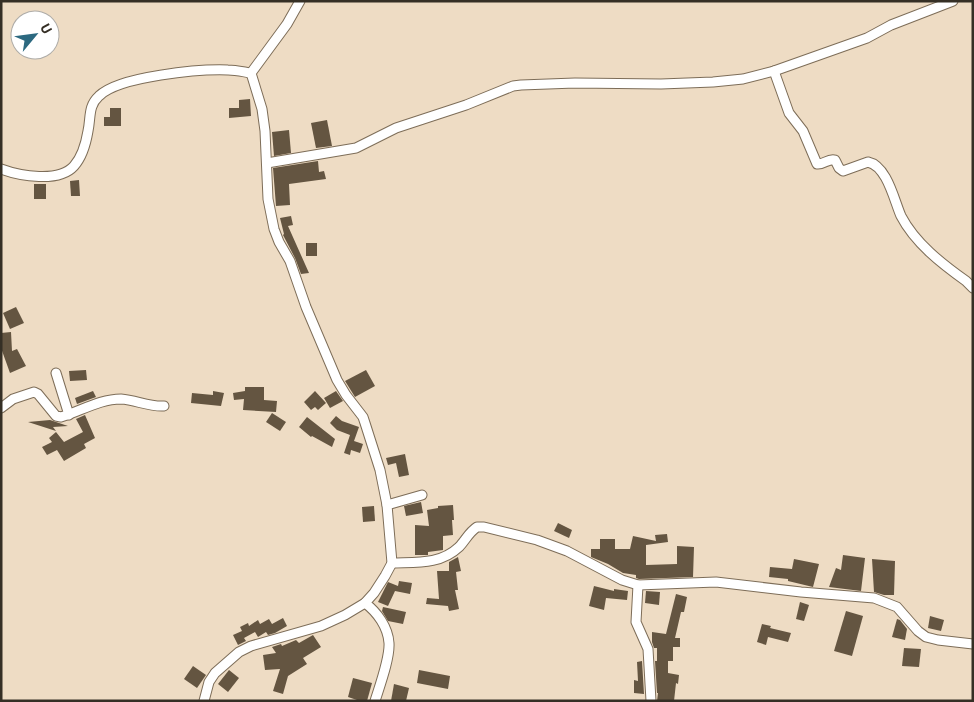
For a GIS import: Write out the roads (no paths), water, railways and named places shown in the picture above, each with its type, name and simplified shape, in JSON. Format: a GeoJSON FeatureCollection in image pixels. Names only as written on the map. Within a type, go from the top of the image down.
{"type":"FeatureCollection","features":[{"type":"Feature","properties":{"kind":"street"},"geometry":{"type":"LineString","coordinates":[[251,73],[287,24],[300,1]]}},
{"type":"Feature","properties":{"kind":"street"},"geometry":{"type":"LineString","coordinates":[[267,163],[356,148],[396,128],[482,99],[512,86],[575,83],[689,84],[743,79],[774,71],[867,38],[891,25],[953,1]]}},
{"type":"Feature","properties":{"kind":"street"},"geometry":{"type":"LineString","coordinates":[[1,169],[27,176],[54,175],[70,169],[80,157],[84,146],[88,133],[90,108],[100,94],[110,88],[139,80],[198,71],[230,70],[251,73]]}},
{"type":"Feature","properties":{"kind":"street"},"geometry":{"type":"LineString","coordinates":[[774,71],[787,108],[803,131],[817,164],[822,164],[832,159],[835,160],[838,168],[843,171],[868,162],[877,166],[885,176],[901,216],[918,242],[973,288]]}},
{"type":"Feature","properties":{"kind":"street"},"geometry":{"type":"LineString","coordinates":[[204,701],[209,682],[239,652],[251,646],[321,626],[345,615],[365,603],[380,585],[392,563],[387,505],[380,470],[363,417],[337,380],[306,306],[290,261],[276,236],[268,199],[262,109],[251,73]]}},
{"type":"Feature","properties":{"kind":"street"},"geometry":{"type":"LineString","coordinates":[[56,373],[69,415]]}},
{"type":"Feature","properties":{"kind":"street"},"geometry":{"type":"LineString","coordinates":[[1,408],[13,399],[34,392],[38,394],[56,416],[61,418],[103,401],[117,399],[164,406]]}},
{"type":"Feature","properties":{"kind":"street"},"geometry":{"type":"LineString","coordinates":[[387,505],[422,495]]}},
{"type":"Feature","properties":{"kind":"street"},"geometry":{"type":"LineString","coordinates":[[392,563],[424,562],[442,559],[458,547],[477,527],[484,527],[537,540],[567,551],[622,580],[638,585],[716,582],[874,598],[897,607],[918,631],[926,637],[973,644]]}},
{"type":"Feature","properties":{"kind":"street"},"geometry":{"type":"LineString","coordinates":[[638,585],[636,622],[648,649],[651,701]]}},
{"type":"Feature","properties":{"kind":"street"},"geometry":{"type":"LineString","coordinates":[[365,603],[375,611],[382,622],[389,643],[386,662],[375,701]]}}]}
